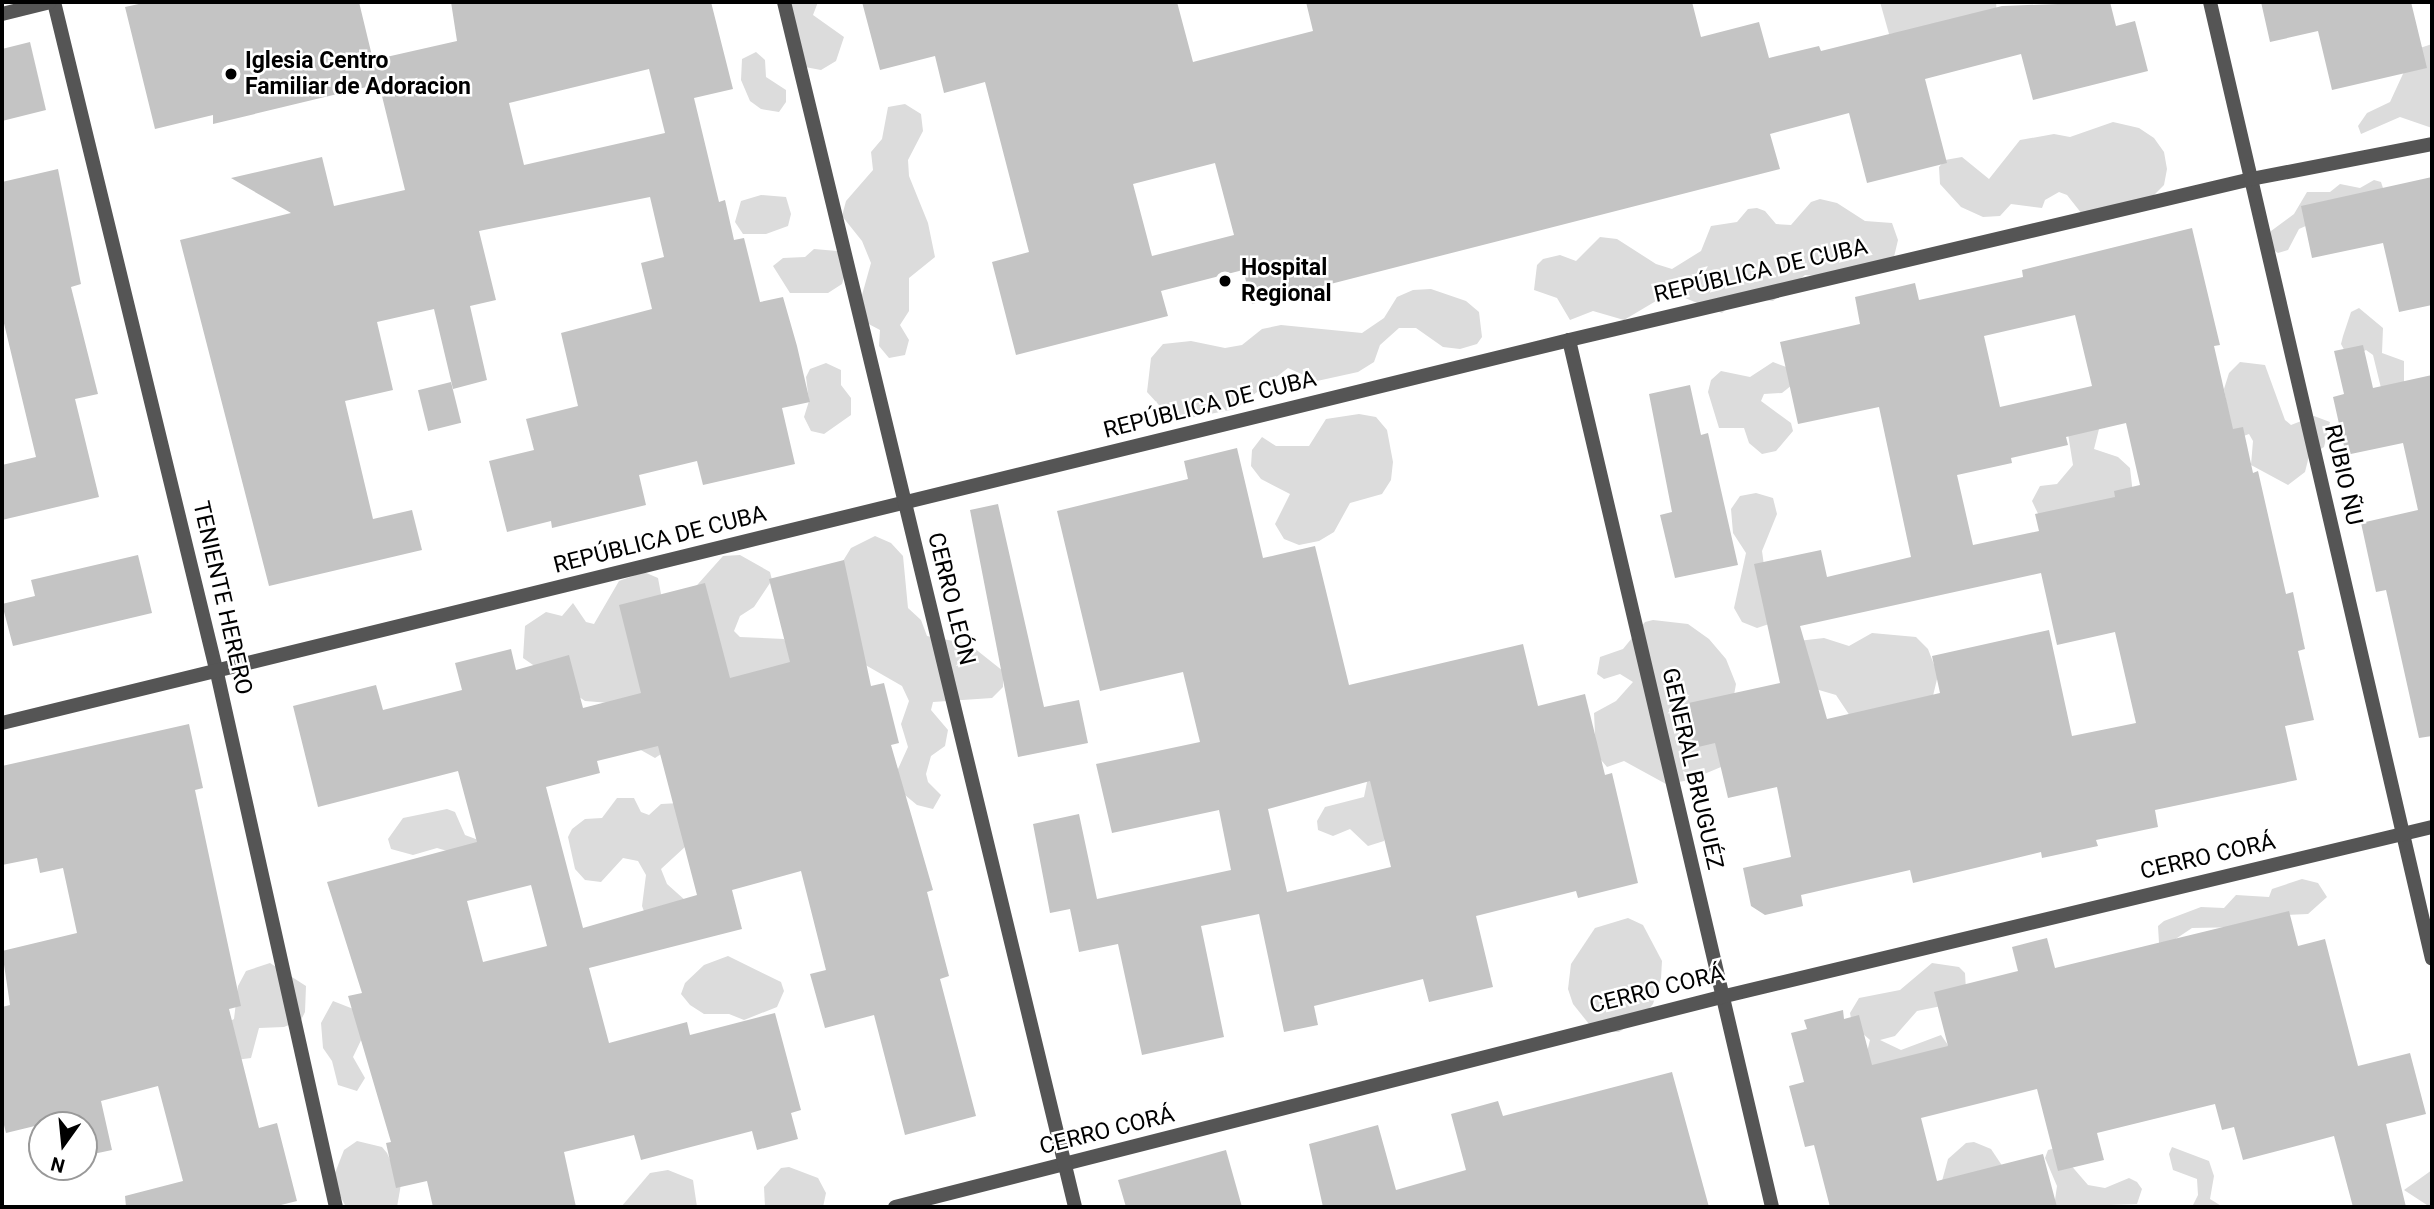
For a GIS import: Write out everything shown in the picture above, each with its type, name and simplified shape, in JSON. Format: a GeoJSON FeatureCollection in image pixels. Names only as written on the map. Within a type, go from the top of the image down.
{"type":"FeatureCollection","features":[{"type":"Feature","properties":{"kind":"street"},"geometry":{"type":"LineString","coordinates":[[2,14],[52,2]]}},
{"type":"Feature","properties":{"kind":"street","name":"TENIENTE HERERO"},"geometry":{"type":"LineString","coordinates":[[52,2],[217,673],[336,1207]]}},
{"type":"Feature","properties":{"kind":"street","name":"CERRO LEÓN"},"geometry":{"type":"LineString","coordinates":[[784,2],[1075,1207]]}},
{"type":"Feature","properties":{"kind":"street","name":"RUBIO ÑU"},"geometry":{"type":"LineString","coordinates":[[2210,2],[2432,959]]}},
{"type":"Feature","properties":{"kind":"street","name":"REPÚBLICA DE CUBA"},"geometry":{"type":"LineString","coordinates":[[2,723],[217,673],[1569,340],[2251,179],[2432,144]]}},
{"type":"Feature","properties":{"kind":"street","name":"GENERAL BRUGUÉZ"},"geometry":{"type":"LineString","coordinates":[[1569,340],[1772,1207]]}},
{"type":"Feature","properties":{"kind":"street","name":"CERRO CORÁ"},"geometry":{"type":"LineString","coordinates":[[895,1207],[1721,997],[2432,827]]}},
{"type":"Feature","properties":{"kind":"shaded area"},"geometry":{"type":"Polygon","coordinates":[[[777,2],[818,2],[813,15],[844,37],[836,61],[821,70],[805,67],[796,44],[793,11],[777,2]]]}},
{"type":"Feature","properties":{"kind":"shaded area"},"geometry":{"type":"Polygon","coordinates":[[[1880,2],[1996,2],[1998,27],[1889,34],[1880,2]]]}},
{"type":"Feature","properties":{"kind":"shaded area"},"geometry":{"type":"Polygon","coordinates":[[[2432,44],[2432,128],[2400,117],[2361,134],[2358,126],[2367,113],[2390,102],[2414,50],[2432,44]]]}},
{"type":"Feature","properties":{"kind":"shaded area"},"geometry":{"type":"Polygon","coordinates":[[[756,52],[765,60],[766,77],[786,90],[786,102],[779,112],[761,109],[750,101],[741,80],[742,59],[756,52]]]}},
{"type":"Feature","properties":{"kind":"shaded area"},"geometry":{"type":"Polygon","coordinates":[[[905,104],[921,114],[923,131],[908,160],[909,176],[928,223],[935,257],[909,278],[909,311],[900,325],[909,340],[905,355],[889,358],[879,346],[880,330],[863,321],[862,295],[871,263],[862,241],[842,216],[846,201],[873,170],[871,152],[882,139],[888,107],[905,104]]]}},
{"type":"Feature","properties":{"kind":"shaded area"},"geometry":{"type":"Polygon","coordinates":[[[2113,122],[2139,128],[2154,138],[2164,152],[2167,169],[2164,185],[2152,197],[2113,219],[2097,221],[2082,214],[2067,195],[2059,192],[2045,200],[2042,208],[2011,204],[2000,216],[1983,217],[1961,207],[1940,184],[1939,167],[1945,160],[1962,157],[1989,179],[2020,140],[2054,134],[2070,137],[2113,122]]]}},
{"type":"Feature","properties":{"kind":"shaded area"},"geometry":{"type":"Polygon","coordinates":[[[2374,180],[2381,182],[2384,191],[2299,229],[2288,250],[2278,253],[2267,246],[2271,231],[2294,214],[2307,192],[2330,192],[2340,184],[2360,188],[2374,180]]]}},
{"type":"Feature","properties":{"kind":"shaded area"},"geometry":{"type":"Polygon","coordinates":[[[761,195],[786,197],[791,214],[788,226],[766,234],[743,234],[735,222],[741,201],[761,195]]]}},
{"type":"Feature","properties":{"kind":"shaded area"},"geometry":{"type":"Polygon","coordinates":[[[1820,199],[1837,203],[1865,221],[1892,223],[1898,240],[1894,257],[1839,278],[1805,275],[1773,301],[1740,297],[1722,313],[1685,298],[1661,298],[1624,320],[1593,311],[1570,320],[1557,298],[1534,290],[1537,265],[1543,259],[1560,255],[1576,261],[1600,237],[1617,239],[1656,264],[1672,269],[1701,251],[1711,226],[1737,222],[1748,209],[1757,208],[1765,211],[1776,224],[1791,225],[1811,202],[1820,199]]]}},
{"type":"Feature","properties":{"kind":"shaded area"},"geometry":{"type":"Polygon","coordinates":[[[814,249],[837,251],[846,271],[842,284],[828,293],[790,293],[773,266],[783,258],[805,257],[814,249]]]}},
{"type":"Feature","properties":{"kind":"shaded area"},"geometry":{"type":"Polygon","coordinates":[[[1431,289],[1466,301],[1479,312],[1482,337],[1477,344],[1460,349],[1443,347],[1416,328],[1399,328],[1380,345],[1374,362],[1358,372],[1317,381],[1288,368],[1235,409],[1185,419],[1169,416],[1147,392],[1151,358],[1163,344],[1191,341],[1225,348],[1242,345],[1262,329],[1281,325],[1362,333],[1384,318],[1397,297],[1413,290],[1431,289]]]}},
{"type":"Feature","properties":{"kind":"shaded area"},"geometry":{"type":"Polygon","coordinates":[[[2359,308],[2383,328],[2382,353],[2404,361],[2404,384],[2381,388],[2373,355],[2366,350],[2349,359],[2341,344],[2351,312],[2359,308]]]}},
{"type":"Feature","properties":{"kind":"shaded area"},"geometry":{"type":"Polygon","coordinates":[[[1773,362],[1789,368],[1792,385],[1782,393],[1764,394],[1761,401],[1791,423],[1793,431],[1776,451],[1762,454],[1749,443],[1744,428],[1719,428],[1708,392],[1711,380],[1721,371],[1750,377],[1773,362]]]}},
{"type":"Feature","properties":{"kind":"shaded area"},"geometry":{"type":"Polygon","coordinates":[[[2240,362],[2265,365],[2285,420],[2291,425],[2314,416],[2330,422],[2324,447],[2309,456],[2305,472],[2288,485],[2251,465],[2253,441],[2249,434],[2233,440],[2224,389],[2229,373],[2240,362]]]}},
{"type":"Feature","properties":{"kind":"shaded area"},"geometry":{"type":"Polygon","coordinates":[[[826,363],[841,370],[841,385],[851,398],[851,415],[824,434],[811,431],[804,417],[809,401],[806,377],[810,369],[826,363]]]}},
{"type":"Feature","properties":{"kind":"shaded area"},"geometry":{"type":"Polygon","coordinates":[[[1359,414],[1376,417],[1387,430],[1393,462],[1391,480],[1382,494],[1350,503],[1334,532],[1319,541],[1299,545],[1284,539],[1275,524],[1290,494],[1261,479],[1251,466],[1252,450],[1262,437],[1276,446],[1309,446],[1326,419],[1359,414]]]}},
{"type":"Feature","properties":{"kind":"shaded area"},"geometry":{"type":"Polygon","coordinates":[[[2100,425],[2094,449],[2118,457],[2130,468],[2133,494],[2041,520],[2032,501],[2040,486],[2057,484],[2073,465],[2068,434],[2100,425]]]}},
{"type":"Feature","properties":{"kind":"shaded area"},"geometry":{"type":"Polygon","coordinates":[[[1756,493],[1773,498],[1777,514],[1762,551],[1772,623],[1757,628],[1742,622],[1734,608],[1746,553],[1733,533],[1731,509],[1740,496],[1756,493]]]}},
{"type":"Feature","properties":{"kind":"shaded area"},"geometry":{"type":"Polygon","coordinates":[[[875,536],[891,543],[903,556],[908,608],[921,620],[927,636],[969,644],[1003,671],[1003,687],[992,698],[933,702],[931,710],[948,730],[945,746],[931,756],[926,774],[928,782],[941,795],[933,809],[917,805],[899,790],[898,769],[908,747],[901,724],[909,701],[902,686],[862,663],[838,569],[851,548],[875,536]]]}},
{"type":"Feature","properties":{"kind":"shaded area"},"geometry":{"type":"Polygon","coordinates":[[[740,555],[770,572],[772,580],[754,607],[740,616],[734,631],[740,637],[784,639],[791,653],[790,669],[655,758],[632,745],[610,703],[585,701],[523,658],[525,626],[546,612],[562,616],[573,603],[586,622],[594,624],[619,581],[644,572],[658,578],[661,594],[656,610],[690,593],[723,556],[740,555]]]}},
{"type":"Feature","properties":{"kind":"shaded area"},"geometry":{"type":"Polygon","coordinates":[[[1653,620],[1688,624],[1709,639],[1726,659],[1736,684],[1721,767],[1690,780],[1666,784],[1624,761],[1607,767],[1596,754],[1594,713],[1616,701],[1633,682],[1620,674],[1604,679],[1597,674],[1600,657],[1623,649],[1645,622],[1653,620]]]}},
{"type":"Feature","properties":{"kind":"shaded area"},"geometry":{"type":"Polygon","coordinates":[[[1872,633],[1916,637],[1928,649],[1938,675],[1932,700],[1850,716],[1836,695],[1812,688],[1798,641],[1824,638],[1849,646],[1872,633]]]}},
{"type":"Feature","properties":{"kind":"shaded area"},"geometry":{"type":"Polygon","coordinates":[[[1369,772],[1387,833],[1384,841],[1368,846],[1350,829],[1333,836],[1318,830],[1317,821],[1325,807],[1364,797],[1369,772]]]}},
{"type":"Feature","properties":{"kind":"shaded area"},"geometry":{"type":"Polygon","coordinates":[[[617,798],[634,798],[641,812],[649,815],[661,804],[680,803],[686,846],[661,869],[667,884],[686,901],[648,922],[642,906],[646,875],[638,861],[623,858],[601,882],[585,880],[575,869],[568,837],[572,829],[585,819],[602,818],[617,798]]]}},
{"type":"Feature","properties":{"kind":"shaded area"},"geometry":{"type":"Polygon","coordinates":[[[447,809],[455,812],[465,835],[481,841],[468,857],[437,848],[413,855],[391,849],[388,839],[403,818],[447,809]]]}},
{"type":"Feature","properties":{"kind":"shaded area"},"geometry":{"type":"Polygon","coordinates":[[[2302,879],[2318,883],[2327,897],[2308,914],[2283,915],[2244,927],[2192,928],[2171,942],[2159,943],[2158,926],[2164,921],[2201,907],[2224,908],[2236,895],[2269,897],[2272,889],[2302,879]]]}},
{"type":"Feature","properties":{"kind":"shaded area"},"geometry":{"type":"Polygon","coordinates":[[[1628,918],[1643,925],[1662,961],[1661,978],[1653,1004],[1642,1017],[1619,1032],[1603,1032],[1589,1024],[1573,1004],[1568,989],[1571,964],[1595,928],[1628,918]]]}},
{"type":"Feature","properties":{"kind":"shaded area"},"geometry":{"type":"Polygon","coordinates":[[[728,956],[781,982],[784,991],[777,1007],[744,1020],[729,1014],[704,1014],[690,1005],[681,994],[685,983],[704,965],[728,956]]]}},
{"type":"Feature","properties":{"kind":"shaded area"},"geometry":{"type":"Polygon","coordinates":[[[270,963],[306,986],[305,1012],[301,1020],[284,1027],[259,1028],[251,1058],[228,1061],[219,1027],[234,1019],[238,986],[246,971],[270,963]]]}},
{"type":"Feature","properties":{"kind":"shaded area"},"geometry":{"type":"Polygon","coordinates":[[[1932,963],[1959,967],[1965,973],[1966,990],[1956,1003],[1917,1011],[1895,1036],[1880,1040],[1901,1050],[1941,1035],[1950,1048],[1871,1079],[1866,1056],[1870,1040],[1852,1024],[1850,1013],[1859,998],[1900,990],[1932,963]]]}},
{"type":"Feature","properties":{"kind":"shaded area"},"geometry":{"type":"Polygon","coordinates":[[[333,1001],[356,1010],[364,1034],[353,1057],[365,1078],[357,1091],[338,1085],[332,1061],[323,1048],[321,1023],[333,1001]]]}},
{"type":"Feature","properties":{"kind":"shaded area"},"geometry":{"type":"Polygon","coordinates":[[[357,1141],[382,1147],[387,1153],[401,1184],[397,1207],[345,1205],[337,1190],[335,1173],[344,1150],[357,1141]]]}},
{"type":"Feature","properties":{"kind":"shaded area"},"geometry":{"type":"Polygon","coordinates":[[[1974,1142],[1991,1149],[2005,1170],[1942,1181],[1948,1159],[1966,1143],[1974,1142]]]}},
{"type":"Feature","properties":{"kind":"shaded area"},"geometry":{"type":"Polygon","coordinates":[[[2172,1147],[2209,1161],[2214,1176],[2210,1199],[2223,1207],[2192,1207],[2198,1195],[2197,1179],[2173,1170],[2169,1154],[2172,1147]]]}},
{"type":"Feature","properties":{"kind":"shaded area"},"geometry":{"type":"Polygon","coordinates":[[[2056,1148],[2088,1185],[2105,1188],[2129,1178],[2137,1182],[2142,1189],[2137,1204],[2054,1207],[2057,1186],[2045,1158],[2048,1150],[2056,1148]]]}},
{"type":"Feature","properties":{"kind":"shaded area"},"geometry":{"type":"Polygon","coordinates":[[[789,1167],[818,1178],[826,1193],[823,1207],[765,1207],[764,1187],[781,1168],[789,1167]]]}},
{"type":"Feature","properties":{"kind":"shaded area"},"geometry":{"type":"Polygon","coordinates":[[[668,1170],[693,1180],[697,1207],[621,1207],[650,1173],[668,1170]]]}},
{"type":"Feature","properties":{"kind":"shaded area"},"geometry":{"type":"Polygon","coordinates":[[[2432,1170],[2432,1207],[2430,1207],[2404,1190],[2432,1170]]]}},
{"type":"Feature","properties":{"kind":"building"},"geometry":{"type":"Polygon","coordinates":[[[148,2],[359,2],[373,60],[457,41],[451,2],[711,2],[733,89],[694,98],[719,202],[725,200],[734,240],[744,238],[760,302],[783,297],[797,346],[810,402],[782,408],[795,464],[703,485],[697,461],[639,475],[646,505],[552,528],[551,521],[507,532],[489,461],[534,450],[526,419],[578,406],[561,333],[652,309],[641,263],[664,257],[650,197],[479,231],[496,300],[470,306],[487,380],[453,389],[434,309],[377,322],[393,390],[345,401],[373,519],[412,510],[422,550],[269,586],[180,240],[291,213],[231,178],[322,157],[334,206],[405,190],[379,84],[213,124],[213,115],[155,129],[125,7],[148,2]],[[649,69],[509,103],[524,165],[665,133],[649,69]]]}},
{"type":"Feature","properties":{"kind":"building","name":"Hospital Regional"},"geometry":{"type":"Polygon","coordinates":[[[862,2],[1177,2],[1193,62],[1313,31],[1306,2],[1692,2],[1701,37],[1759,22],[1769,58],[1819,46],[1821,51],[2002,6],[2110,2],[2116,26],[2135,21],[2148,71],[2033,100],[2021,54],[1925,79],[1947,163],[1867,183],[1849,113],[1770,134],[1780,169],[1252,304],[1243,270],[1161,291],[1168,316],[1016,355],[992,262],[1029,252],[985,82],[944,93],[935,56],[880,70],[862,2]],[[1215,163],[1133,184],[1152,256],[1234,235],[1215,163]]]}},
{"type":"Feature","properties":{"kind":"building"},"geometry":{"type":"Polygon","coordinates":[[[2261,2],[2411,2],[2427,68],[2332,90],[2318,31],[2270,42],[2261,2]]]}},
{"type":"Feature","properties":{"kind":"building"},"geometry":{"type":"Polygon","coordinates":[[[30,42],[46,110],[2,121],[2,49],[30,42]]]}},
{"type":"Feature","properties":{"kind":"building"},"geometry":{"type":"Polygon","coordinates":[[[58,169],[81,284],[71,287],[98,394],[75,399],[99,497],[2,520],[2,465],[36,457],[2,315],[2,182],[58,169]]]}},
{"type":"Feature","properties":{"kind":"building"},"geometry":{"type":"Polygon","coordinates":[[[2432,177],[2432,305],[2399,312],[2383,243],[2312,258],[2301,206],[2432,177]]]}},
{"type":"Feature","properties":{"kind":"building"},"geometry":{"type":"Polygon","coordinates":[[[2192,228],[2220,345],[2214,346],[2233,429],[2243,427],[2253,473],[2258,471],[2286,594],[2293,592],[2305,649],[2298,651],[2314,720],[2285,726],[2297,780],[2155,810],[2158,827],[2096,840],[2098,846],[2042,858],[2041,852],[1913,883],[1910,870],[1801,895],[1803,906],[1765,915],[1751,906],[1743,868],[1791,857],[1777,787],[1728,798],[1715,743],[1694,748],[1684,704],[1780,683],[1754,564],[1821,550],[1827,577],[1911,557],[1879,407],[1798,424],[1780,342],[1860,324],[1855,297],[1915,283],[1919,300],[2023,277],[2022,270],[2192,228]],[[2075,315],[1984,336],[2000,407],[2092,386],[2075,315]],[[2126,423],[2066,437],[2068,445],[2011,458],[2012,463],[1957,475],[1973,545],[2039,531],[2035,514],[2115,497],[2114,491],[2140,485],[2126,423]],[[2041,573],[1800,626],[1827,719],[1940,693],[1932,656],[2049,630],[2072,736],[2136,723],[2115,632],[2057,645],[2041,573]]]}},
{"type":"Feature","properties":{"kind":"building"},"geometry":{"type":"Polygon","coordinates":[[[2363,345],[2373,388],[2432,375],[2432,736],[2419,738],[2386,590],[2376,592],[2361,523],[2418,510],[2403,443],[2346,455],[2333,397],[2344,394],[2334,351],[2363,345]]]}},
{"type":"Feature","properties":{"kind":"building"},"geometry":{"type":"Polygon","coordinates":[[[451,382],[461,423],[428,431],[418,390],[451,382]]]}},
{"type":"Feature","properties":{"kind":"building"},"geometry":{"type":"Polygon","coordinates":[[[1690,385],[1701,435],[1708,433],[1738,565],[1675,578],[1660,515],[1672,512],[1649,394],[1690,385]]]}},
{"type":"Feature","properties":{"kind":"building"},"geometry":{"type":"Polygon","coordinates":[[[1237,448],[1263,558],[1315,546],[1349,685],[1523,644],[1538,706],[1585,694],[1605,775],[1612,773],[1638,883],[1578,898],[1576,891],[1476,916],[1493,987],[1429,1002],[1423,979],[1314,1006],[1318,1025],[1284,1032],[1259,914],[1201,926],[1224,1037],[1142,1055],[1118,944],[1079,952],[1070,909],[1050,913],[1033,824],[1079,814],[1097,899],[1231,870],[1219,810],[1112,833],[1096,764],[1200,742],[1183,672],[1100,691],[1057,511],[1188,479],[1184,461],[1237,448]],[[1370,781],[1268,809],[1287,892],[1391,867],[1370,781]]]}},
{"type":"Feature","properties":{"kind":"building"},"geometry":{"type":"Polygon","coordinates":[[[998,504],[1044,707],[1079,700],[1088,743],[1018,757],[970,510],[998,504]]]}},
{"type":"Feature","properties":{"kind":"building"},"geometry":{"type":"Polygon","coordinates":[[[138,555],[152,613],[13,646],[2,604],[35,596],[31,580],[138,555]]]}},
{"type":"Feature","properties":{"kind":"building"},"geometry":{"type":"Polygon","coordinates":[[[844,560],[871,686],[884,683],[899,743],[891,745],[933,890],[927,892],[949,976],[940,979],[976,1116],[905,1135],[874,1015],[825,1028],[810,974],[826,970],[801,871],[732,890],[742,929],[589,968],[609,1043],[687,1022],[690,1035],[775,1013],[801,1110],[791,1113],[798,1139],[757,1150],[752,1131],[641,1160],[634,1135],[564,1152],[576,1207],[433,1207],[427,1181],[396,1188],[386,1143],[391,1142],[348,996],[362,993],[327,882],[477,842],[458,771],[318,807],[293,706],[376,685],[383,710],[462,690],[455,663],[511,649],[516,670],[569,655],[583,708],[641,693],[619,605],[705,583],[730,678],[790,662],[769,579],[844,560]],[[658,746],[597,761],[600,773],[546,787],[583,928],[697,895],[658,746]],[[531,885],[467,901],[483,962],[547,946],[531,885]]]}},
{"type":"Feature","properties":{"kind":"building"},"geometry":{"type":"Polygon","coordinates":[[[189,724],[203,788],[195,790],[241,1006],[229,1009],[259,1128],[277,1123],[297,1201],[273,1207],[126,1207],[125,1196],[183,1181],[158,1086],[101,1101],[112,1150],[98,1153],[98,1111],[28,1111],[28,1128],[6,1133],[2,1117],[2,1007],[10,1005],[2,951],[77,933],[63,868],[40,873],[37,858],[2,865],[2,766],[189,724]]]}},
{"type":"Feature","properties":{"kind":"building"},"geometry":{"type":"Polygon","coordinates":[[[2289,911],[2298,946],[2325,939],[2358,1066],[2410,1053],[2426,1114],[2386,1124],[2406,1207],[2353,1207],[2334,1136],[2243,1160],[2234,1127],[2222,1130],[2215,1104],[2097,1133],[2104,1160],[2058,1171],[2037,1089],[1921,1118],[1937,1181],[2043,1154],[2057,1207],[1830,1207],[1814,1145],[1805,1147],[1789,1086],[1804,1082],[1791,1033],[1807,1029],[1804,1020],[1843,1010],[1844,1019],[1859,1015],[1872,1065],[1948,1046],[1934,992],[2018,971],[2012,947],[2047,938],[2055,968],[2289,911]]]}},
{"type":"Feature","properties":{"kind":"building"},"geometry":{"type":"Polygon","coordinates":[[[1672,1072],[1709,1207],[1323,1207],[1309,1144],[1378,1125],[1396,1190],[1466,1170],[1451,1114],[1498,1101],[1503,1116],[1672,1072]]]}},
{"type":"Feature","properties":{"kind":"building"},"geometry":{"type":"Polygon","coordinates":[[[1226,1150],[1242,1207],[1126,1207],[1118,1180],[1226,1150]]]}},
{"type":"Feature","properties":{"kind":"place","name":"Iglesia Centro Familiar de Adoracion"},"geometry":{"type":"Point","coordinates":[231,74]}},
{"type":"Feature","properties":{"kind":"place","name":"Hospital Regional"},"geometry":{"type":"Point","coordinates":[1225,281]}}]}
